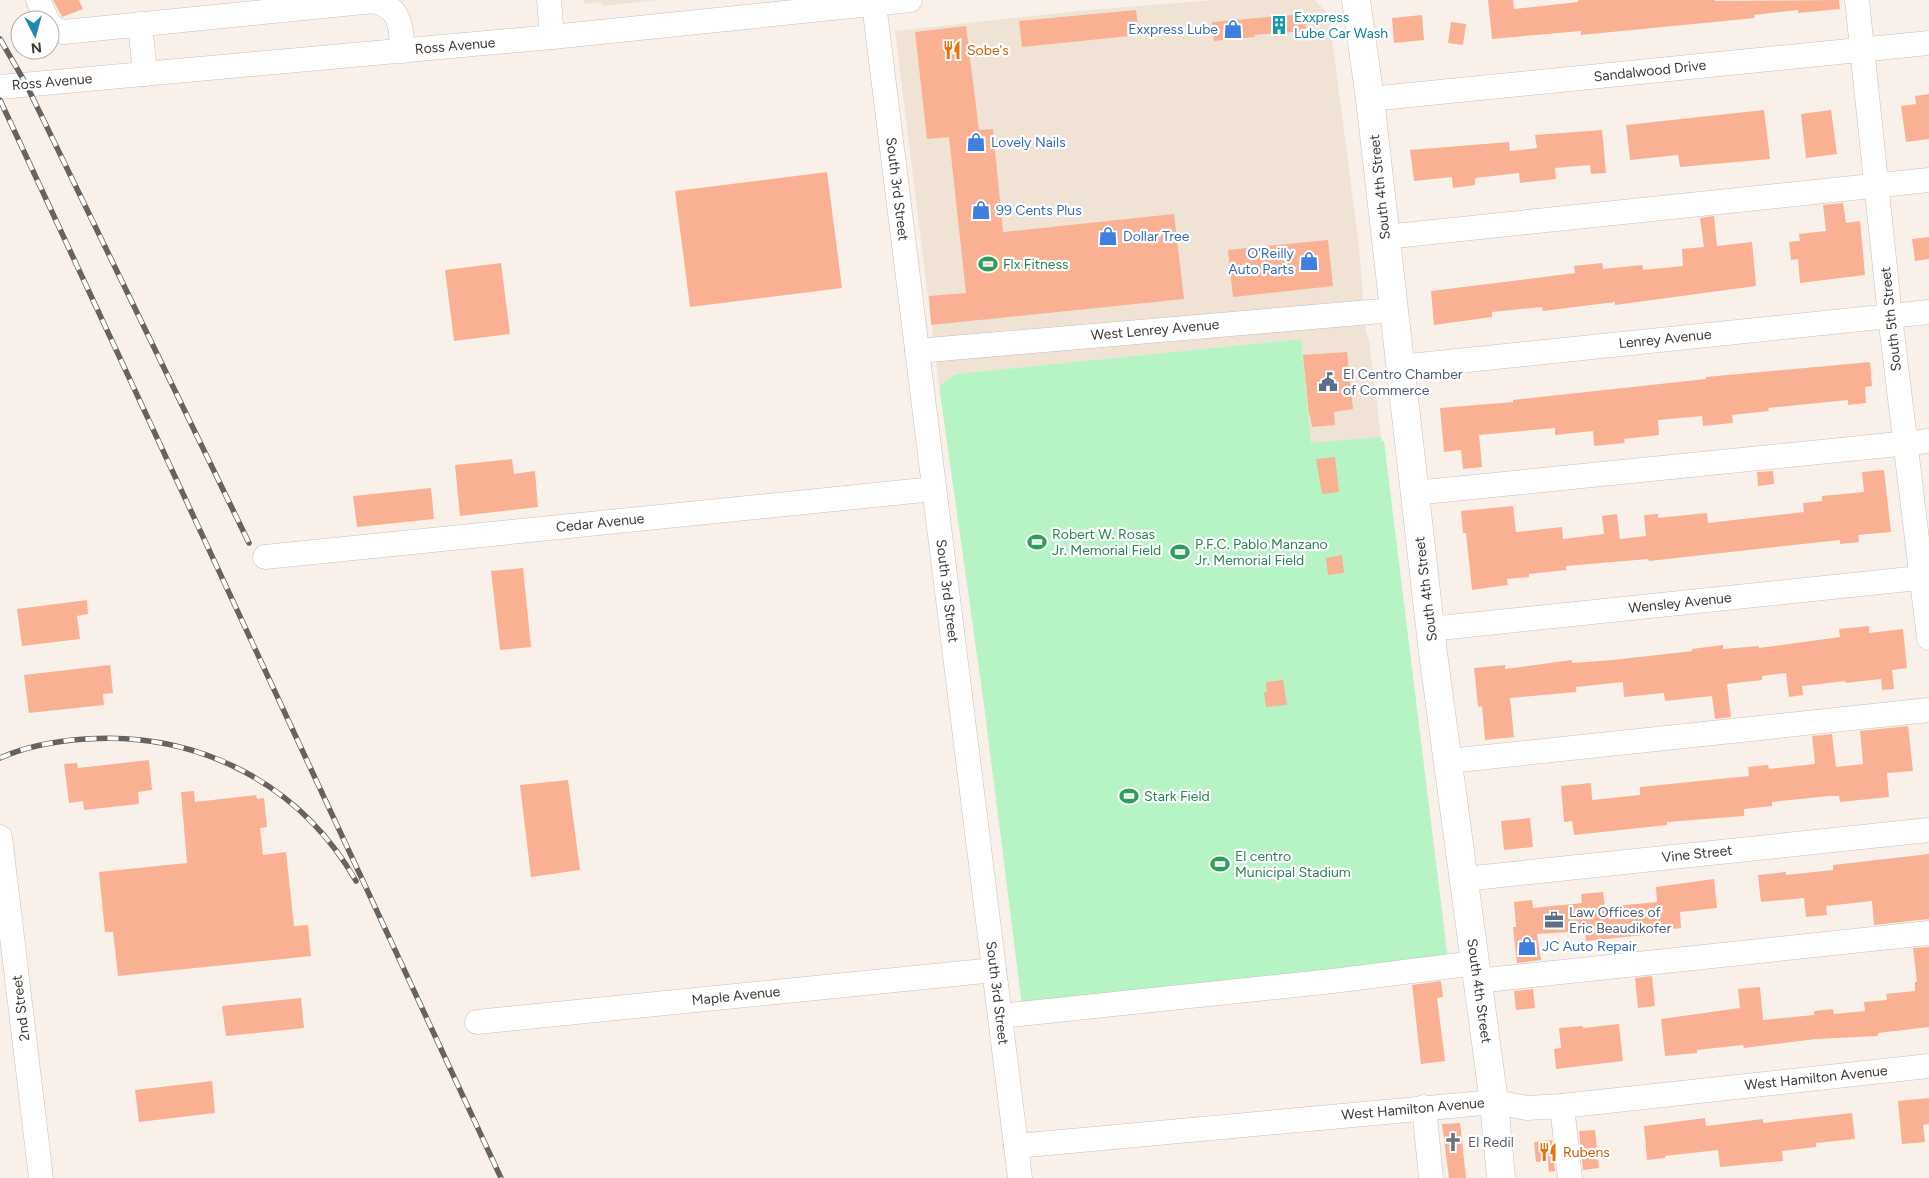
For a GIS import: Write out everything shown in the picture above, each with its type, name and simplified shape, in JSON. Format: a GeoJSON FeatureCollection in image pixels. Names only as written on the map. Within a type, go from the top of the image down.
{"type":"FeatureCollection","features":[{"type":"Feature","properties":{"kind":"main road","name":"South 4th Street"},"geometry":{"type":"LineString","coordinates":[[1356,0],[1370,99],[1430,629],[1494,1102],[1502,1178]]}},
{"type":"Feature","properties":{"kind":"street"},"geometry":{"type":"LineString","coordinates":[[549,0],[552,37]]}},
{"type":"Feature","properties":{"kind":"street","name":"Ross Avenue"},"geometry":{"type":"LineString","coordinates":[[0,87],[552,37],[910,0]]}},
{"type":"Feature","properties":{"kind":"street","name":"South 5th Street"},"geometry":{"type":"LineString","coordinates":[[1857,0],[1890,316],[1905,443],[1925,577],[1929,638]]}},
{"type":"Feature","properties":{"kind":"street"},"geometry":{"type":"LineString","coordinates":[[60,31],[374,1],[391,8],[398,16],[403,51]]}},
{"type":"Feature","properties":{"kind":"street","name":"South 3rd Street"},"geometry":{"type":"LineString","coordinates":[[874,4],[1020,1178]]}},
{"type":"Feature","properties":{"kind":"street"},"geometry":{"type":"LineString","coordinates":[[140,24],[145,74]]}},
{"type":"Feature","properties":{"kind":"street","name":"Sandalwood Drive"},"geometry":{"type":"LineString","coordinates":[[1370,99],[1929,43]]}},
{"type":"Feature","properties":{"kind":"street"},"geometry":{"type":"LineString","coordinates":[[1385,237],[1929,180]]}},
{"type":"Feature","properties":{"kind":"street","name":"West Lenrey Avenue"},"geometry":{"type":"LineString","coordinates":[[917,351],[1393,310]]}},
{"type":"Feature","properties":{"kind":"street","name":"Lenrey Avenue"},"geometry":{"type":"LineString","coordinates":[[1400,367],[1929,312]]}},
{"type":"Feature","properties":{"kind":"street"},"geometry":{"type":"LineString","coordinates":[[1414,493],[1929,441]]}},
{"type":"Feature","properties":{"kind":"street","name":"Cedar Avenue"},"geometry":{"type":"LineString","coordinates":[[265,557],[934,489]]}},
{"type":"Feature","properties":{"kind":"street","name":"Wensley Avenue"},"geometry":{"type":"LineString","coordinates":[[1430,629],[1925,577]]}},
{"type":"Feature","properties":{"kind":"street"},"geometry":{"type":"LineString","coordinates":[[1449,761],[1929,710]]}},
{"type":"Feature","properties":{"kind":"street","name":"Vine Street"},"geometry":{"type":"LineString","coordinates":[[1464,879],[1929,830]]}},
{"type":"Feature","properties":{"kind":"street","name":"2nd Street"},"geometry":{"type":"LineString","coordinates":[[0,838],[42,1178]]}},
{"type":"Feature","properties":{"kind":"street"},"geometry":{"type":"LineString","coordinates":[[1000,1016],[1324,982],[1476,972],[1929,933]]}},
{"type":"Feature","properties":{"kind":"street","name":"Maple Avenue"},"geometry":{"type":"LineString","coordinates":[[477,1022],[994,970]]}},
{"type":"Feature","properties":{"kind":"street","name":"West Hamilton Avenue"},"geometry":{"type":"LineString","coordinates":[[1016,1146],[1424,1107],[1494,1102],[1527,1108],[1562,1106],[1929,1066]]}},
{"type":"Feature","properties":{"kind":"street"},"geometry":{"type":"LineString","coordinates":[[1562,1106],[1570,1178]]}},
{"type":"Feature","properties":{"kind":"street"},"geometry":{"type":"LineString","coordinates":[[1424,1107],[1431,1178]]}},
{"type":"Feature","properties":{"kind":"shaded area"},"geometry":{"type":"Polygon","coordinates":[[[584,0],[658,0],[602,6],[600,2],[584,4],[584,0]]]}},
{"type":"Feature","properties":{"kind":"shaded area"},"geometry":{"type":"Polygon","coordinates":[[[1213,0],[1315,0],[1329,15],[1359,246],[1366,332],[1369,339],[1381,437],[1311,444],[1301,339],[955,374],[939,386],[895,31],[1078,11],[1213,0]]]}},
{"type":"Feature","properties":{"kind":"green space"},"geometry":{"type":"Polygon","coordinates":[[[1301,339],[1311,443],[1381,437],[1382,441],[1384,441],[1448,960],[1022,1006],[984,705],[939,386],[955,374],[1301,339]]]}},
{"type":"Feature","properties":{"kind":"building"},"geometry":{"type":"Polygon","coordinates":[[[53,0],[79,0],[83,9],[62,17],[60,10],[53,0]]]}},
{"type":"Feature","properties":{"kind":"building"},"geometry":{"type":"Polygon","coordinates":[[[1488,0],[1513,0],[1514,9],[1578,2],[1578,0],[1839,0],[1840,9],[1798,13],[1798,10],[1754,15],[1755,18],[1581,35],[1581,31],[1492,39],[1488,0]]]}},
{"type":"Feature","properties":{"kind":"building"},"geometry":{"type":"Polygon","coordinates":[[[1136,10],[1139,35],[1022,47],[1019,21],[1136,10]]]}},
{"type":"Feature","properties":{"kind":"building"},"geometry":{"type":"Polygon","coordinates":[[[1305,14],[1306,31],[1254,35],[1255,37],[1214,41],[1212,22],[1305,14]]]}},
{"type":"Feature","properties":{"kind":"building"},"geometry":{"type":"Polygon","coordinates":[[[1422,15],[1424,40],[1394,43],[1392,18],[1422,15]]]}},
{"type":"Feature","properties":{"kind":"building"},"geometry":{"type":"Polygon","coordinates":[[[1451,22],[1466,24],[1463,45],[1448,43],[1451,22]]]}},
{"type":"Feature","properties":{"kind":"building"},"geometry":{"type":"Polygon","coordinates":[[[966,26],[979,130],[993,129],[1003,232],[1174,214],[1184,299],[931,325],[929,296],[966,293],[949,137],[927,139],[915,32],[966,26]]]}},
{"type":"Feature","properties":{"kind":"building"},"geometry":{"type":"Polygon","coordinates":[[[1929,94],[1929,139],[1906,142],[1901,106],[1916,104],[1915,96],[1929,94]]]}},
{"type":"Feature","properties":{"kind":"building"},"geometry":{"type":"Polygon","coordinates":[[[1764,110],[1770,159],[1680,167],[1678,155],[1630,160],[1626,125],[1764,110]]]}},
{"type":"Feature","properties":{"kind":"building"},"geometry":{"type":"Polygon","coordinates":[[[1831,110],[1837,154],[1806,158],[1801,114],[1831,110]]]}},
{"type":"Feature","properties":{"kind":"building"},"geometry":{"type":"Polygon","coordinates":[[[1602,130],[1606,173],[1591,174],[1590,165],[1555,168],[1556,179],[1520,183],[1519,173],[1475,178],[1475,185],[1453,188],[1452,177],[1414,181],[1410,150],[1509,142],[1510,151],[1537,148],[1535,135],[1602,130]]]}},
{"type":"Feature","properties":{"kind":"building"},"geometry":{"type":"Polygon","coordinates":[[[827,172],[842,288],[690,307],[675,191],[827,172]]]}},
{"type":"Feature","properties":{"kind":"building"},"geometry":{"type":"Polygon","coordinates":[[[1843,203],[1846,223],[1860,221],[1865,275],[1800,283],[1798,259],[1791,260],[1789,242],[1800,241],[1799,234],[1826,231],[1823,205],[1843,203]]]}},
{"type":"Feature","properties":{"kind":"building"},"geometry":{"type":"Polygon","coordinates":[[[1714,216],[1717,246],[1752,242],[1756,286],[1615,305],[1615,302],[1543,311],[1542,307],[1492,312],[1492,317],[1434,325],[1431,291],[1575,273],[1574,266],[1602,263],[1603,269],[1642,265],[1643,270],[1683,266],[1682,249],[1704,247],[1700,218],[1714,216]]]}},
{"type":"Feature","properties":{"kind":"building"},"geometry":{"type":"Polygon","coordinates":[[[1929,237],[1929,259],[1915,261],[1912,239],[1929,237]]]}},
{"type":"Feature","properties":{"kind":"building"},"geometry":{"type":"Polygon","coordinates":[[[1328,240],[1333,286],[1233,297],[1228,250],[1328,240]]]}},
{"type":"Feature","properties":{"kind":"building"},"geometry":{"type":"Polygon","coordinates":[[[501,263],[510,334],[454,341],[445,270],[501,263]]]}},
{"type":"Feature","properties":{"kind":"building","name":"El Centro Chamber of Commerce"},"geometry":{"type":"Polygon","coordinates":[[[1347,352],[1353,409],[1334,412],[1335,425],[1312,427],[1303,355],[1347,352]]]}},
{"type":"Feature","properties":{"kind":"building"},"geometry":{"type":"Polygon","coordinates":[[[1870,362],[1872,386],[1865,387],[1866,403],[1848,405],[1848,400],[1768,408],[1769,411],[1732,415],[1733,423],[1703,426],[1702,416],[1658,420],[1659,435],[1624,439],[1625,443],[1594,446],[1593,431],[1555,435],[1555,428],[1479,435],[1482,467],[1463,469],[1461,450],[1444,452],[1440,408],[1513,402],[1513,400],[1706,379],[1706,377],[1870,362]]]}},
{"type":"Feature","properties":{"kind":"building"},"geometry":{"type":"Polygon","coordinates":[[[1335,457],[1339,492],[1322,494],[1316,459],[1335,457]]]}},
{"type":"Feature","properties":{"kind":"building"},"geometry":{"type":"Polygon","coordinates":[[[512,459],[514,474],[535,471],[538,507],[460,516],[455,465],[512,459]]]}},
{"type":"Feature","properties":{"kind":"building"},"geometry":{"type":"Polygon","coordinates":[[[1884,470],[1891,532],[1858,535],[1859,542],[1840,544],[1840,540],[1649,561],[1648,559],[1566,566],[1566,570],[1529,574],[1529,577],[1507,579],[1508,585],[1472,590],[1466,533],[1463,533],[1461,511],[1513,506],[1516,532],[1562,527],[1563,539],[1604,534],[1602,516],[1617,514],[1620,539],[1646,536],[1644,515],[1658,514],[1658,518],[1707,513],[1708,523],[1804,512],[1803,503],[1822,501],[1822,496],[1864,492],[1862,472],[1884,470]]]}},
{"type":"Feature","properties":{"kind":"building"},"geometry":{"type":"Polygon","coordinates":[[[1773,471],[1774,484],[1758,486],[1757,472],[1773,471]]]}},
{"type":"Feature","properties":{"kind":"building"},"geometry":{"type":"Polygon","coordinates":[[[431,488],[434,519],[357,527],[353,496],[431,488]]]}},
{"type":"Feature","properties":{"kind":"building"},"geometry":{"type":"Polygon","coordinates":[[[1342,555],[1344,573],[1328,575],[1326,558],[1342,555]]]}},
{"type":"Feature","properties":{"kind":"building"},"geometry":{"type":"Polygon","coordinates":[[[523,568],[531,647],[500,650],[491,571],[523,568]]]}},
{"type":"Feature","properties":{"kind":"building"},"geometry":{"type":"Polygon","coordinates":[[[87,600],[88,614],[77,616],[80,639],[22,646],[17,609],[87,600]]]}},
{"type":"Feature","properties":{"kind":"building"},"geometry":{"type":"Polygon","coordinates":[[[1869,626],[1869,633],[1903,629],[1907,668],[1892,670],[1894,689],[1882,690],[1881,679],[1845,683],[1845,681],[1802,686],[1803,695],[1789,697],[1786,673],[1762,676],[1762,680],[1727,684],[1731,717],[1715,719],[1712,696],[1665,701],[1664,693],[1624,697],[1623,682],[1576,687],[1576,692],[1510,698],[1514,737],[1485,740],[1482,706],[1478,707],[1474,668],[1505,665],[1505,669],[1572,660],[1572,663],[1613,660],[1692,651],[1692,649],[1723,645],[1723,649],[1759,646],[1759,648],[1840,637],[1839,629],[1869,626]]]}},
{"type":"Feature","properties":{"kind":"building"},"geometry":{"type":"Polygon","coordinates":[[[110,665],[113,693],[103,694],[104,705],[29,713],[24,675],[110,665]]]}},
{"type":"Feature","properties":{"kind":"building"},"geometry":{"type":"Polygon","coordinates":[[[1283,680],[1287,705],[1266,707],[1264,692],[1267,692],[1266,682],[1283,680]]]}},
{"type":"Feature","properties":{"kind":"building"},"geometry":{"type":"Polygon","coordinates":[[[1908,726],[1913,771],[1887,773],[1889,797],[1840,802],[1839,796],[1829,796],[1772,802],[1772,806],[1744,809],[1744,816],[1667,822],[1667,825],[1574,835],[1572,821],[1564,822],[1561,786],[1591,783],[1592,800],[1640,795],[1640,787],[1749,776],[1748,767],[1768,765],[1769,769],[1815,764],[1812,736],[1832,734],[1836,767],[1863,764],[1860,731],[1908,726]]]}},
{"type":"Feature","properties":{"kind":"building"},"geometry":{"type":"Polygon","coordinates":[[[149,760],[152,790],[138,792],[139,804],[84,810],[83,801],[69,803],[64,764],[77,763],[78,768],[149,760]]]}},
{"type":"Feature","properties":{"kind":"building"},"geometry":{"type":"Polygon","coordinates":[[[568,780],[580,870],[531,877],[520,785],[568,780]]]}},
{"type":"Feature","properties":{"kind":"building"},"geometry":{"type":"Polygon","coordinates":[[[194,791],[195,802],[256,795],[257,799],[264,798],[267,827],[260,828],[263,855],[286,852],[294,926],[308,925],[311,956],[118,976],[113,932],[105,932],[99,872],[187,863],[181,792],[194,791]]]}},
{"type":"Feature","properties":{"kind":"building"},"geometry":{"type":"Polygon","coordinates":[[[1530,818],[1533,847],[1504,850],[1501,821],[1530,818]]]}},
{"type":"Feature","properties":{"kind":"building"},"geometry":{"type":"Polygon","coordinates":[[[1929,854],[1929,919],[1874,925],[1872,901],[1826,906],[1827,915],[1806,917],[1804,898],[1761,902],[1758,875],[1786,872],[1786,875],[1833,870],[1833,865],[1929,854]]]}},
{"type":"Feature","properties":{"kind":"building"},"geometry":{"type":"Polygon","coordinates":[[[1714,879],[1717,908],[1680,912],[1681,928],[1645,932],[1645,935],[1586,941],[1585,931],[1537,934],[1541,960],[1517,963],[1513,927],[1516,927],[1514,902],[1532,900],[1533,908],[1582,903],[1581,894],[1603,892],[1605,907],[1657,902],[1656,887],[1714,879]]]}},
{"type":"Feature","properties":{"kind":"building"},"geometry":{"type":"Polygon","coordinates":[[[1929,947],[1929,1027],[1878,1033],[1878,1036],[1816,1039],[1744,1048],[1743,1045],[1665,1056],[1661,1019],[1740,1008],[1738,989],[1760,987],[1763,1020],[1814,1015],[1814,1011],[1833,1009],[1834,1014],[1865,1011],[1864,1002],[1887,1000],[1886,994],[1915,991],[1915,982],[1917,982],[1913,948],[1929,947]]]}},
{"type":"Feature","properties":{"kind":"building"},"geometry":{"type":"Polygon","coordinates":[[[1652,976],[1655,1006],[1638,1008],[1635,978],[1652,976]]]}},
{"type":"Feature","properties":{"kind":"building"},"geometry":{"type":"Polygon","coordinates":[[[1441,981],[1443,997],[1437,998],[1445,1061],[1421,1064],[1412,985],[1441,981]]]}},
{"type":"Feature","properties":{"kind":"building"},"geometry":{"type":"Polygon","coordinates":[[[1533,989],[1535,1008],[1516,1010],[1514,991],[1533,989]]]}},
{"type":"Feature","properties":{"kind":"building"},"geometry":{"type":"Polygon","coordinates":[[[301,998],[304,1028],[226,1036],[222,1006],[301,998]]]}},
{"type":"Feature","properties":{"kind":"building"},"geometry":{"type":"Polygon","coordinates":[[[1619,1024],[1623,1061],[1556,1069],[1554,1049],[1561,1048],[1559,1028],[1583,1026],[1583,1028],[1619,1024]]]}},
{"type":"Feature","properties":{"kind":"building"},"geometry":{"type":"Polygon","coordinates":[[[212,1081],[215,1113],[139,1122],[135,1090],[212,1081]]]}},
{"type":"Feature","properties":{"kind":"building"},"geometry":{"type":"Polygon","coordinates":[[[1929,1098],[1929,1124],[1923,1125],[1925,1142],[1902,1144],[1898,1101],[1929,1098]]]}},
{"type":"Feature","properties":{"kind":"building"},"geometry":{"type":"Polygon","coordinates":[[[1852,1113],[1855,1139],[1816,1143],[1816,1147],[1782,1151],[1783,1161],[1720,1167],[1718,1150],[1647,1160],[1644,1126],[1705,1118],[1706,1126],[1763,1119],[1763,1123],[1852,1113]]]}},
{"type":"Feature","properties":{"kind":"building","name":"El Redil"},"geometry":{"type":"Polygon","coordinates":[[[1460,1123],[1466,1178],[1449,1178],[1442,1124],[1460,1123]]]}},
{"type":"Feature","properties":{"kind":"building"},"geometry":{"type":"Polygon","coordinates":[[[1595,1130],[1599,1168],[1583,1170],[1579,1131],[1595,1130]]]}},
{"type":"Feature","properties":{"kind":"building","name":"Rubens"},"geometry":{"type":"Polygon","coordinates":[[[1552,1140],[1555,1171],[1549,1172],[1548,1161],[1536,1162],[1534,1142],[1552,1140]]]}},
{"type":"Feature","properties":{"kind":"railway"},"geometry":{"type":"LineString","coordinates":[[0,39],[26,84],[249,543]]}},
{"type":"Feature","properties":{"kind":"railway"},"geometry":{"type":"LineString","coordinates":[[0,100],[501,1178]]}},
{"type":"Feature","properties":{"kind":"railway"},"geometry":{"type":"LineString","coordinates":[[0,758],[42,745],[85,739],[127,739],[167,744],[205,755],[242,770],[275,791],[306,816],[333,846],[356,881]]}},
{"type":"Feature","properties":{"kind":"place","name":"Exxpress Lube Car Wash"},"geometry":{"type":"Point","coordinates":[1279,25]}},
{"type":"Feature","properties":{"kind":"place","name":"Exxpress Lube"},"geometry":{"type":"Point","coordinates":[1233,29]}},
{"type":"Feature","properties":{"kind":"place","name":"Sobe's"},"geometry":{"type":"Point","coordinates":[952,50]}},
{"type":"Feature","properties":{"kind":"place","name":"Lovely Nails"},"geometry":{"type":"Point","coordinates":[976,142]}},
{"type":"Feature","properties":{"kind":"place","name":"99 Cents Plus"},"geometry":{"type":"Point","coordinates":[981,210]}},
{"type":"Feature","properties":{"kind":"place","name":"Dollar Tree"},"geometry":{"type":"Point","coordinates":[1108,236]}},
{"type":"Feature","properties":{"kind":"place","name":"O'Reilly Auto Parts"},"geometry":{"type":"Point","coordinates":[1309,261]}},
{"type":"Feature","properties":{"kind":"place","name":"Flx Fitness"},"geometry":{"type":"Point","coordinates":[988,264]}},
{"type":"Feature","properties":{"kind":"place","name":"El Centro Chamber of Commerce"},"geometry":{"type":"Point","coordinates":[1328,382]}},
{"type":"Feature","properties":{"kind":"place","name":"Robert W. Rosas Jr. Memorial Field"},"geometry":{"type":"Point","coordinates":[1037,542]}},
{"type":"Feature","properties":{"kind":"place","name":"P.F.C. Pablo Manzano Jr. Memorial Field"},"geometry":{"type":"Point","coordinates":[1180,552]}},
{"type":"Feature","properties":{"kind":"place","name":"Stark Field"},"geometry":{"type":"Point","coordinates":[1129,796]}},
{"type":"Feature","properties":{"kind":"place","name":"El centro Municipal Stadium"},"geometry":{"type":"Point","coordinates":[1220,864]}},
{"type":"Feature","properties":{"kind":"place","name":"Law Offices of Eric Beaudikofer"},"geometry":{"type":"Point","coordinates":[1554,920]}},
{"type":"Feature","properties":{"kind":"place","name":"JC Auto Repair"},"geometry":{"type":"Point","coordinates":[1527,946]}},
{"type":"Feature","properties":{"kind":"place","name":"El Redil"},"geometry":{"type":"Point","coordinates":[1453,1142]}},
{"type":"Feature","properties":{"kind":"place","name":"Rubens"},"geometry":{"type":"Point","coordinates":[1548,1152]}}]}
